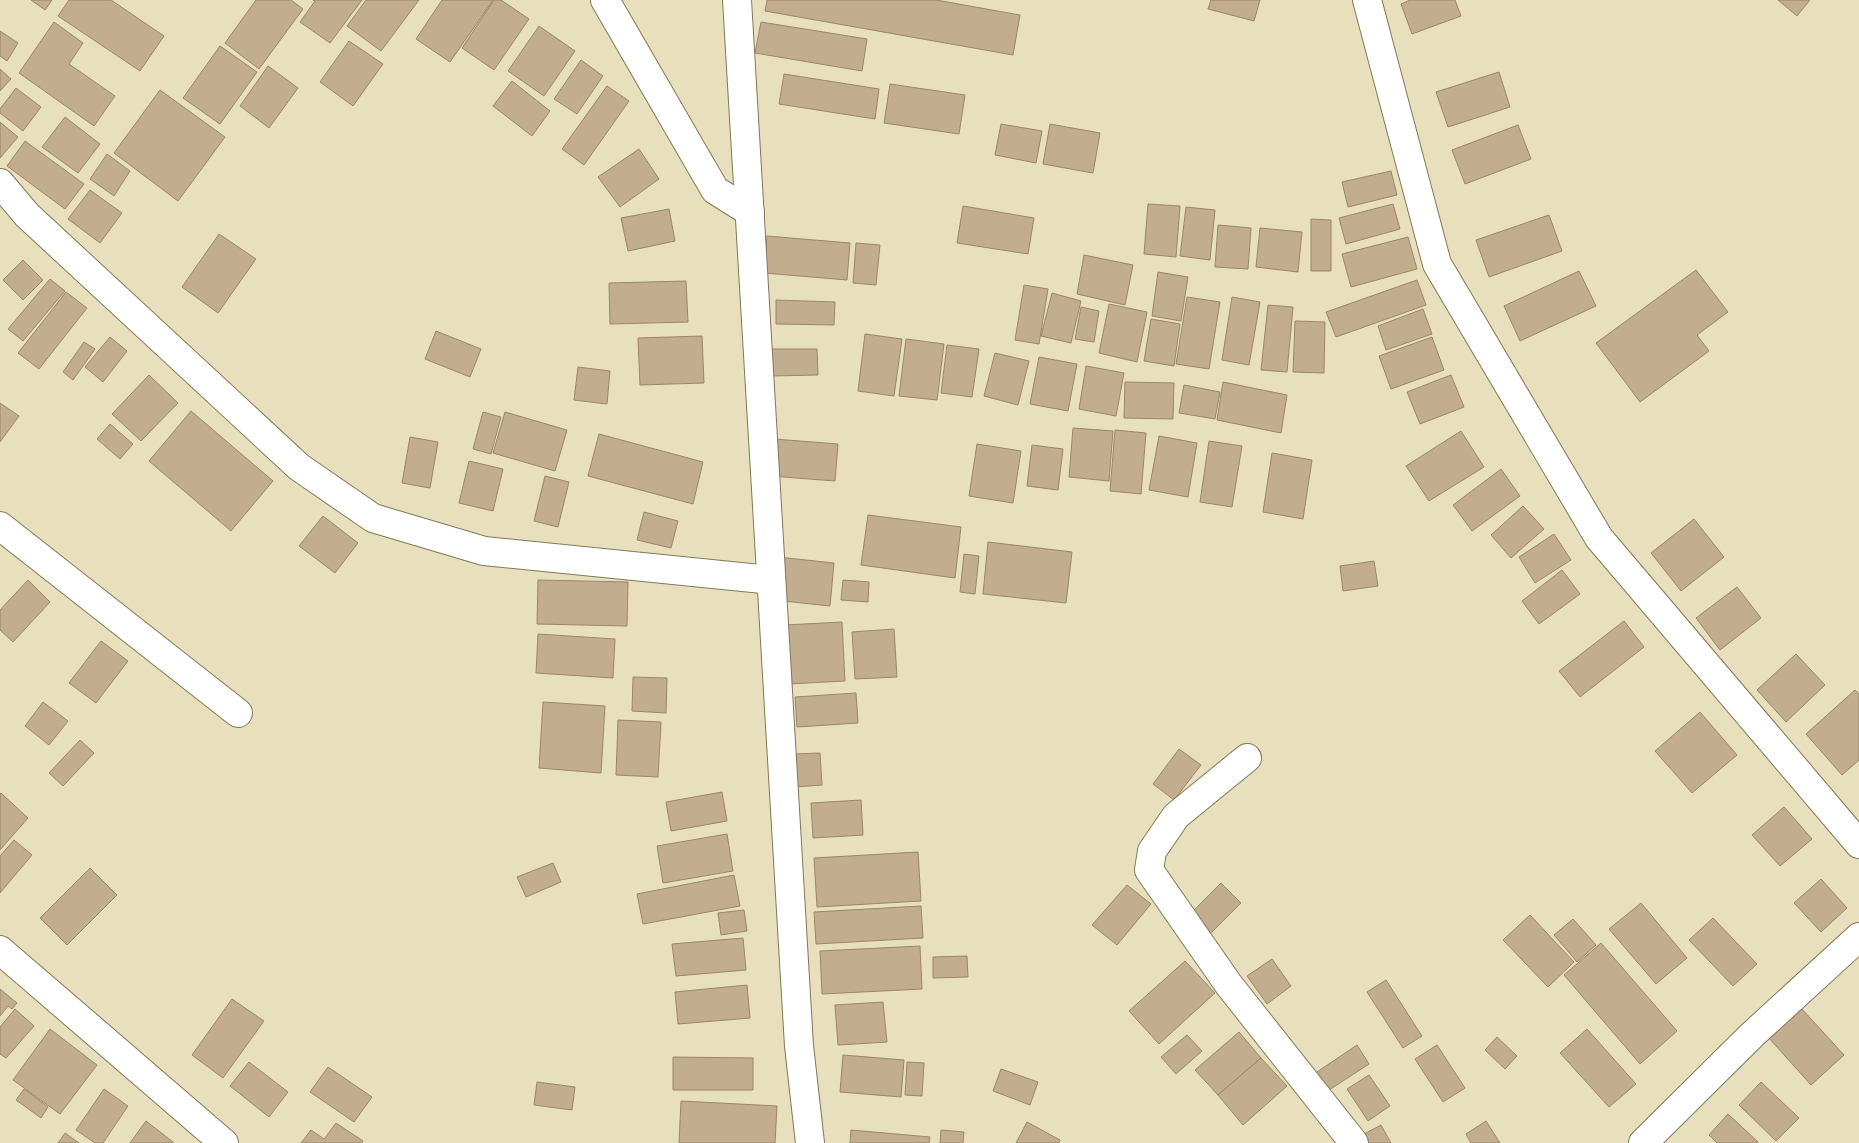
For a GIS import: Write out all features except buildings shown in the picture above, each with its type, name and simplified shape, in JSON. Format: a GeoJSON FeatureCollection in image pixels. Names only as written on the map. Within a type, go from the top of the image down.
{"type":"FeatureCollection","features":[{"type":"Feature","properties":{"kind":"street"},"geometry":{"type":"LineString","coordinates":[[605,0],[715,190],[750,212]]}},
{"type":"Feature","properties":{"kind":"street"},"geometry":{"type":"LineString","coordinates":[[737,0],[799,1046],[810,1143]]}},
{"type":"Feature","properties":{"kind":"street"},"geometry":{"type":"LineString","coordinates":[[1367,0],[1437,264],[1599,538],[1859,844]]}},
{"type":"Feature","properties":{"kind":"street"},"geometry":{"type":"LineString","coordinates":[[0,183],[27,215],[299,467],[373,518],[484,551],[771,580]]}},
{"type":"Feature","properties":{"kind":"street"},"geometry":{"type":"LineString","coordinates":[[0,526],[238,713]]}},
{"type":"Feature","properties":{"kind":"street"},"geometry":{"type":"LineString","coordinates":[[1247,758],[1176,816],[1152,851],[1149,870],[1229,985],[1354,1143]]}},
{"type":"Feature","properties":{"kind":"street"},"geometry":{"type":"LineString","coordinates":[[1643,1143],[1752,1035],[1859,937]]}},
{"type":"Feature","properties":{"kind":"street"},"geometry":{"type":"LineString","coordinates":[[0,950],[224,1143]]}}]}
